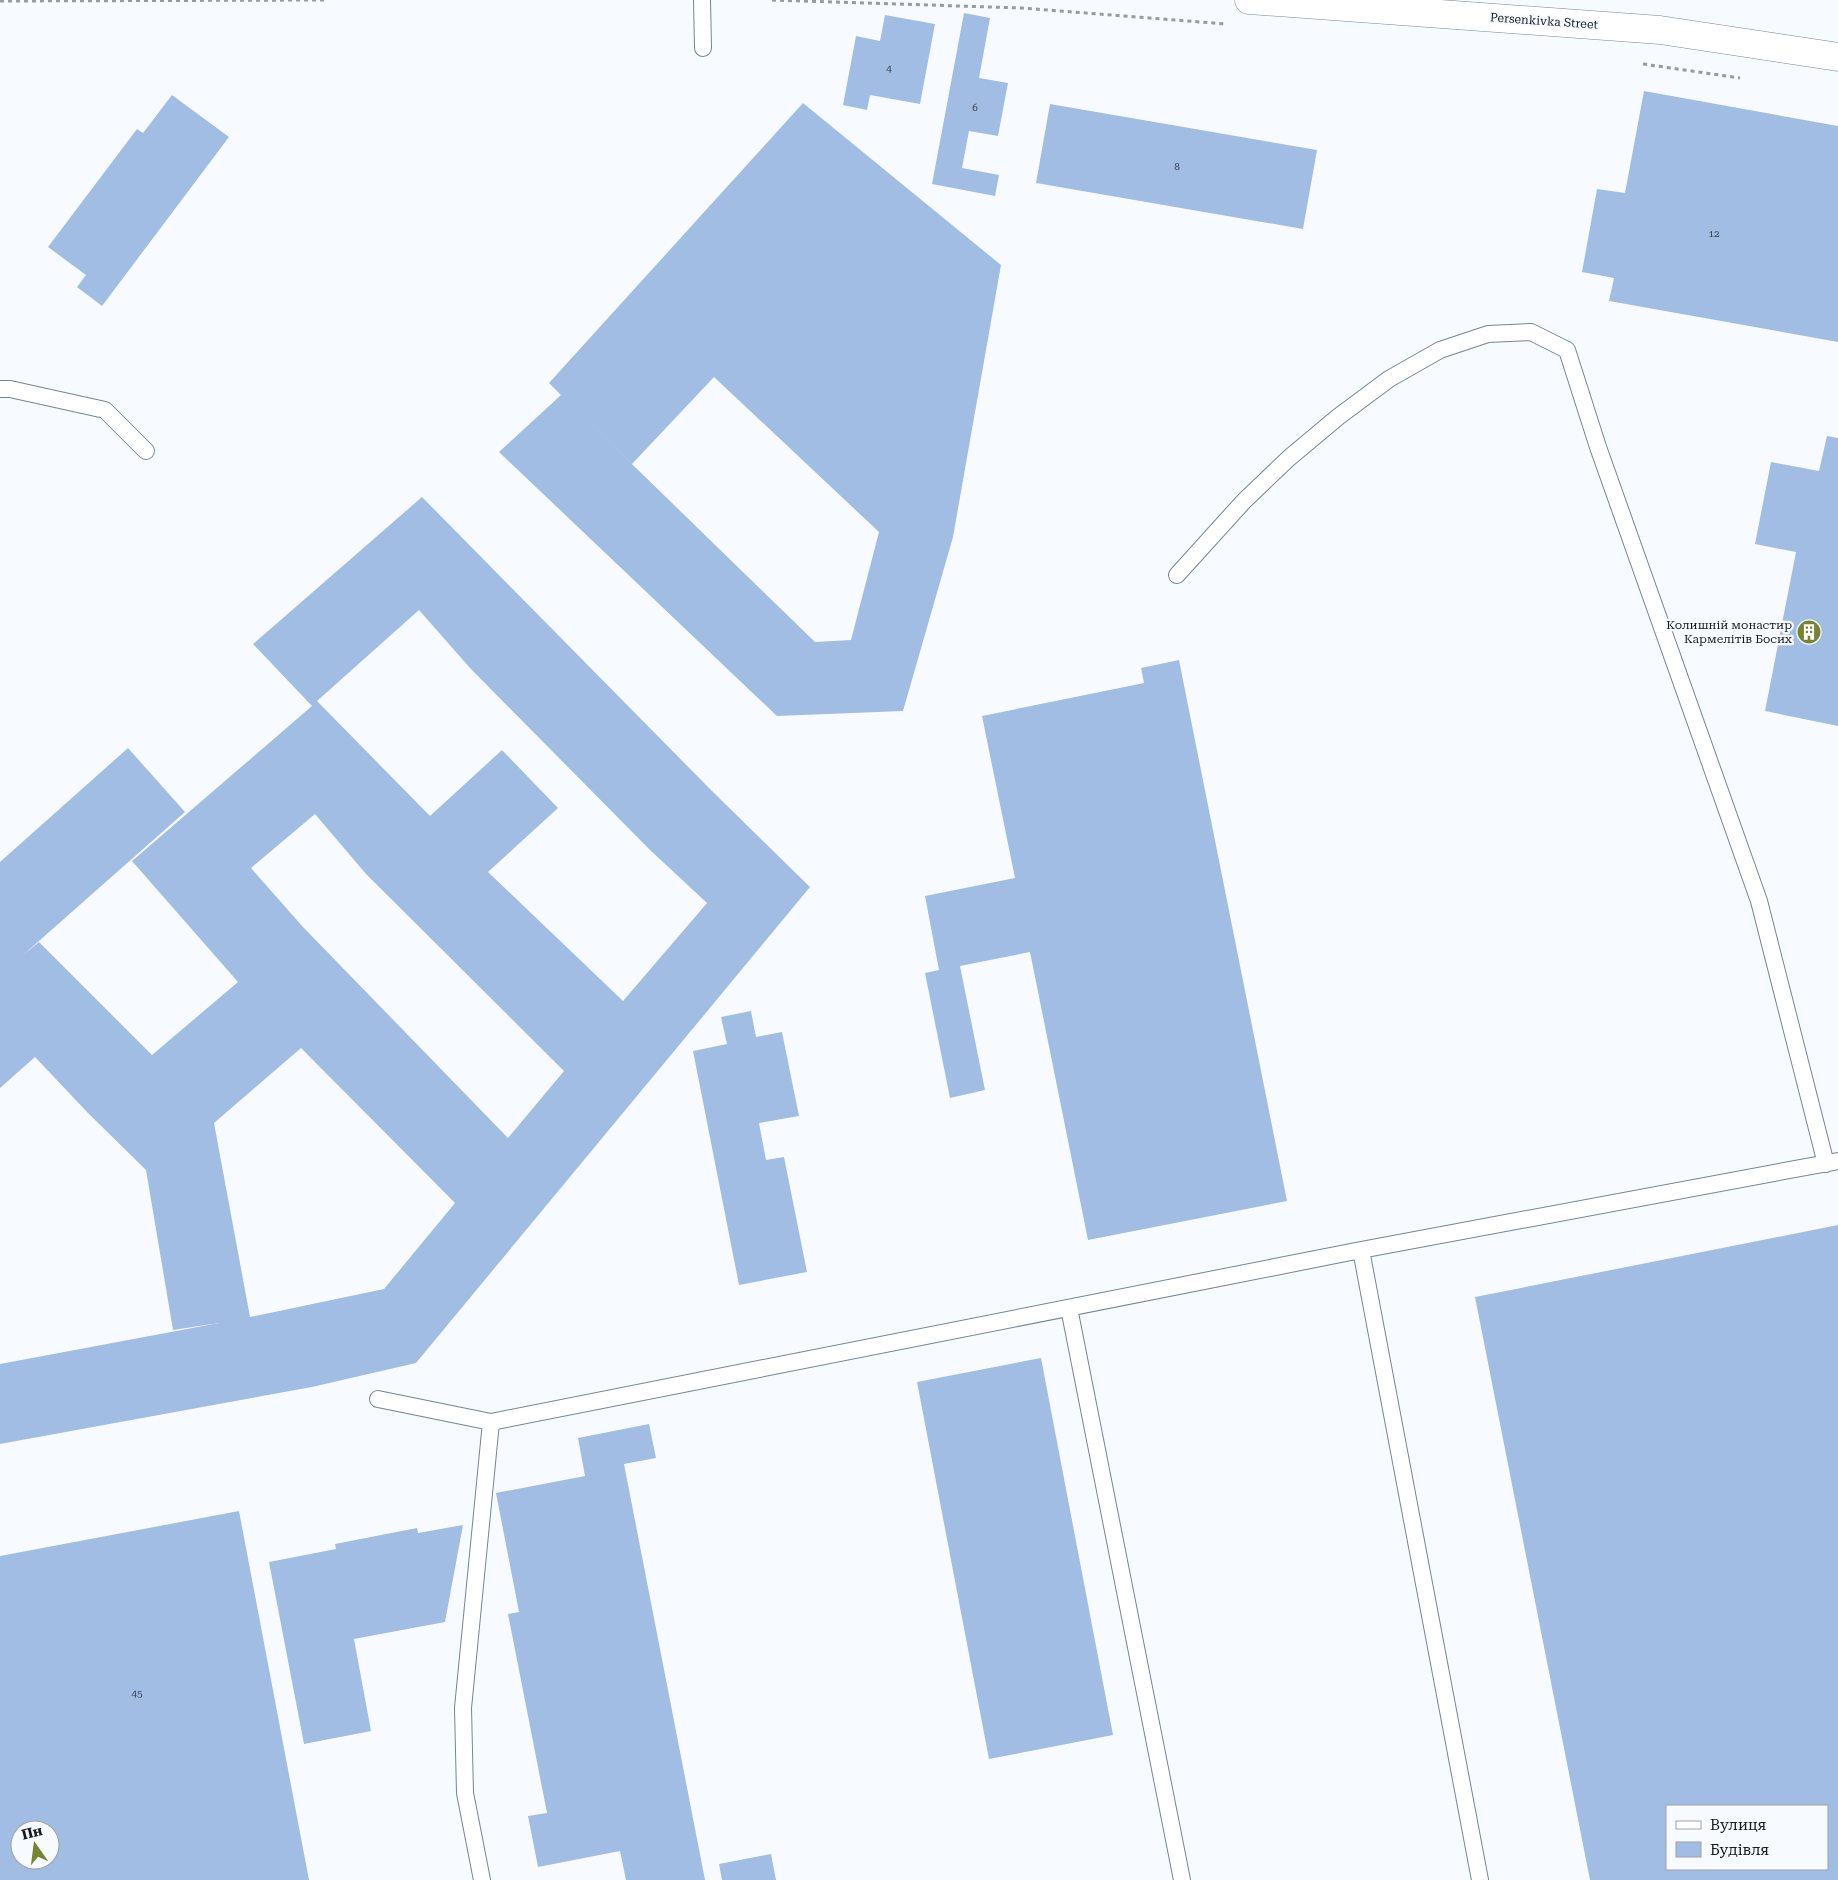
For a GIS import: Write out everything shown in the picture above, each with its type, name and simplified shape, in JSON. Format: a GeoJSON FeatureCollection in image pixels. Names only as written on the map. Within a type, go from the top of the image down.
{"type":"FeatureCollection","features":[{"type":"Feature","properties":{"kind":"street","name":"Persenkivka Street"},"geometry":{"type":"LineString","coordinates":[[1249,0],[1660,30],[1838,57]]}},
{"type":"Feature","properties":{"kind":"lane"},"geometry":{"type":"LineString","coordinates":[[702,0],[703,48]]}},
{"type":"Feature","properties":{"kind":"lane"},"geometry":{"type":"LineString","coordinates":[[378,1399],[491,1422],[1361,1250],[1832,1162],[1759,901],[1598,447],[1567,350],[1531,332],[1488,334],[1440,350],[1389,379],[1338,416],[1289,458],[1244,501],[1177,575]]}},
{"type":"Feature","properties":{"kind":"lane"},"geometry":{"type":"LineString","coordinates":[[0,389],[10,389],[106,410],[146,452]]}},
{"type":"Feature","properties":{"kind":"lane"},"geometry":{"type":"LineString","coordinates":[[1361,1250],[1480,1880]]}},
{"type":"Feature","properties":{"kind":"lane"},"geometry":{"type":"LineString","coordinates":[[1069,1308],[1182,1880]]}},
{"type":"Feature","properties":{"kind":"lane"},"geometry":{"type":"LineString","coordinates":[[482,1880],[466,1793],[463,1708],[491,1422]]}},
{"type":"Feature","properties":{"kind":"path"},"geometry":{"type":"LineString","coordinates":[[0,1],[324,0]]}},
{"type":"Feature","properties":{"kind":"building"},"geometry":{"type":"Polygon","coordinates":[[[964,13],[990,18],[979,78],[1008,83],[998,136],[969,131],[962,168],[999,175],[995,196],[932,184],[964,13]]]}},
{"type":"Feature","properties":{"kind":"building"},"geometry":{"type":"Polygon","coordinates":[[[885,15],[935,24],[920,104],[870,95],[867,110],[843,105],[856,36],[880,41],[885,15]]]}},
{"type":"Feature","properties":{"kind":"building"},"geometry":{"type":"Polygon","coordinates":[[[1644,91],[1838,126],[1838,342],[1609,301],[1614,278],[1582,272],[1597,189],[1625,193],[1644,91]]]}},
{"type":"Feature","properties":{"kind":"building"},"geometry":{"type":"Polygon","coordinates":[[[172,95],[229,137],[102,306],[77,287],[86,275],[48,247],[137,129],[143,133],[172,95]]]}},
{"type":"Feature","properties":{"kind":"building"},"geometry":{"type":"Polygon","coordinates":[[[803,103],[1001,265],[953,537],[903,711],[777,716],[499,452],[561,395],[549,383],[803,103]],[[714,377],[632,464],[564,398],[815,642],[851,640],[879,532],[714,377]]]}},
{"type":"Feature","properties":{"kind":"building"},"geometry":{"type":"Polygon","coordinates":[[[1050,104],[1317,150],[1303,229],[1036,183],[1050,104]]]}},
{"type":"Feature","properties":{"kind":"building","name":"Колишній монастир Кармелітів Босих"},"geometry":{"type":"Polygon","coordinates":[[[1827,436],[1838,438],[1838,726],[1765,711],[1796,552],[1755,544],[1771,462],[1819,471],[1827,436]]]}},
{"type":"Feature","properties":{"kind":"building"},"geometry":{"type":"Polygon","coordinates":[[[422,497],[711,790],[810,887],[416,1363],[312,1387],[0,1444],[0,1364],[219,1323],[173,1330],[146,1170],[35,1057],[0,1088],[0,862],[128,748],[185,812],[22,956],[39,942],[152,1055],[238,982],[132,861],[312,706],[253,644],[422,497]],[[419,610],[317,701],[430,816],[502,750],[558,808],[488,872],[623,1001],[707,903],[650,850],[470,668],[419,610]],[[315,814],[251,868],[303,927],[508,1138],[564,1071],[366,874],[315,814]],[[301,1048],[214,1123],[250,1317],[384,1289],[455,1203],[301,1048]]]}},
{"type":"Feature","properties":{"kind":"building"},"geometry":{"type":"Polygon","coordinates":[[[1179,660],[1287,1201],[1088,1240],[1030,952],[960,966],[985,1090],[950,1098],[925,973],[939,970],[925,896],[1015,878],[982,716],[1144,683],[1141,668],[1179,660]]]}},
{"type":"Feature","properties":{"kind":"building"},"geometry":{"type":"Polygon","coordinates":[[[751,1011],[756,1037],[782,1032],[799,1116],[759,1123],[766,1160],[784,1157],[807,1272],[739,1285],[693,1051],[727,1044],[721,1017],[751,1011]]]}},
{"type":"Feature","properties":{"kind":"building"},"geometry":{"type":"Polygon","coordinates":[[[1838,1225],[1838,1880],[1590,1880],[1475,1297],[1838,1225]]]}},
{"type":"Feature","properties":{"kind":"building"},"geometry":{"type":"Polygon","coordinates":[[[1041,1358],[1113,1735],[989,1759],[917,1382],[1041,1358]]]}},
{"type":"Feature","properties":{"kind":"building"},"geometry":{"type":"Polygon","coordinates":[[[649,1424],[656,1458],[624,1464],[705,1880],[626,1880],[620,1851],[538,1867],[528,1816],[547,1813],[508,1614],[519,1612],[496,1493],[585,1476],[578,1438],[649,1424]]]}},
{"type":"Feature","properties":{"kind":"building"},"geometry":{"type":"Polygon","coordinates":[[[239,1511],[309,1880],[0,1880],[0,1556],[239,1511]]]}},
{"type":"Feature","properties":{"kind":"building"},"geometry":{"type":"Polygon","coordinates":[[[463,1525],[445,1622],[354,1639],[371,1731],[304,1744],[269,1562],[336,1549],[335,1544],[417,1528],[418,1533],[463,1525]]]}},
{"type":"Feature","properties":{"kind":"building"},"geometry":{"type":"Polygon","coordinates":[[[771,1854],[776,1880],[722,1880],[719,1864],[771,1854]]]}},
{"type":"Feature","properties":{"kind":"place","name":"Колишній монастир Кармелітів Босих"},"geometry":{"type":"Point","coordinates":[1809,632]}}]}
